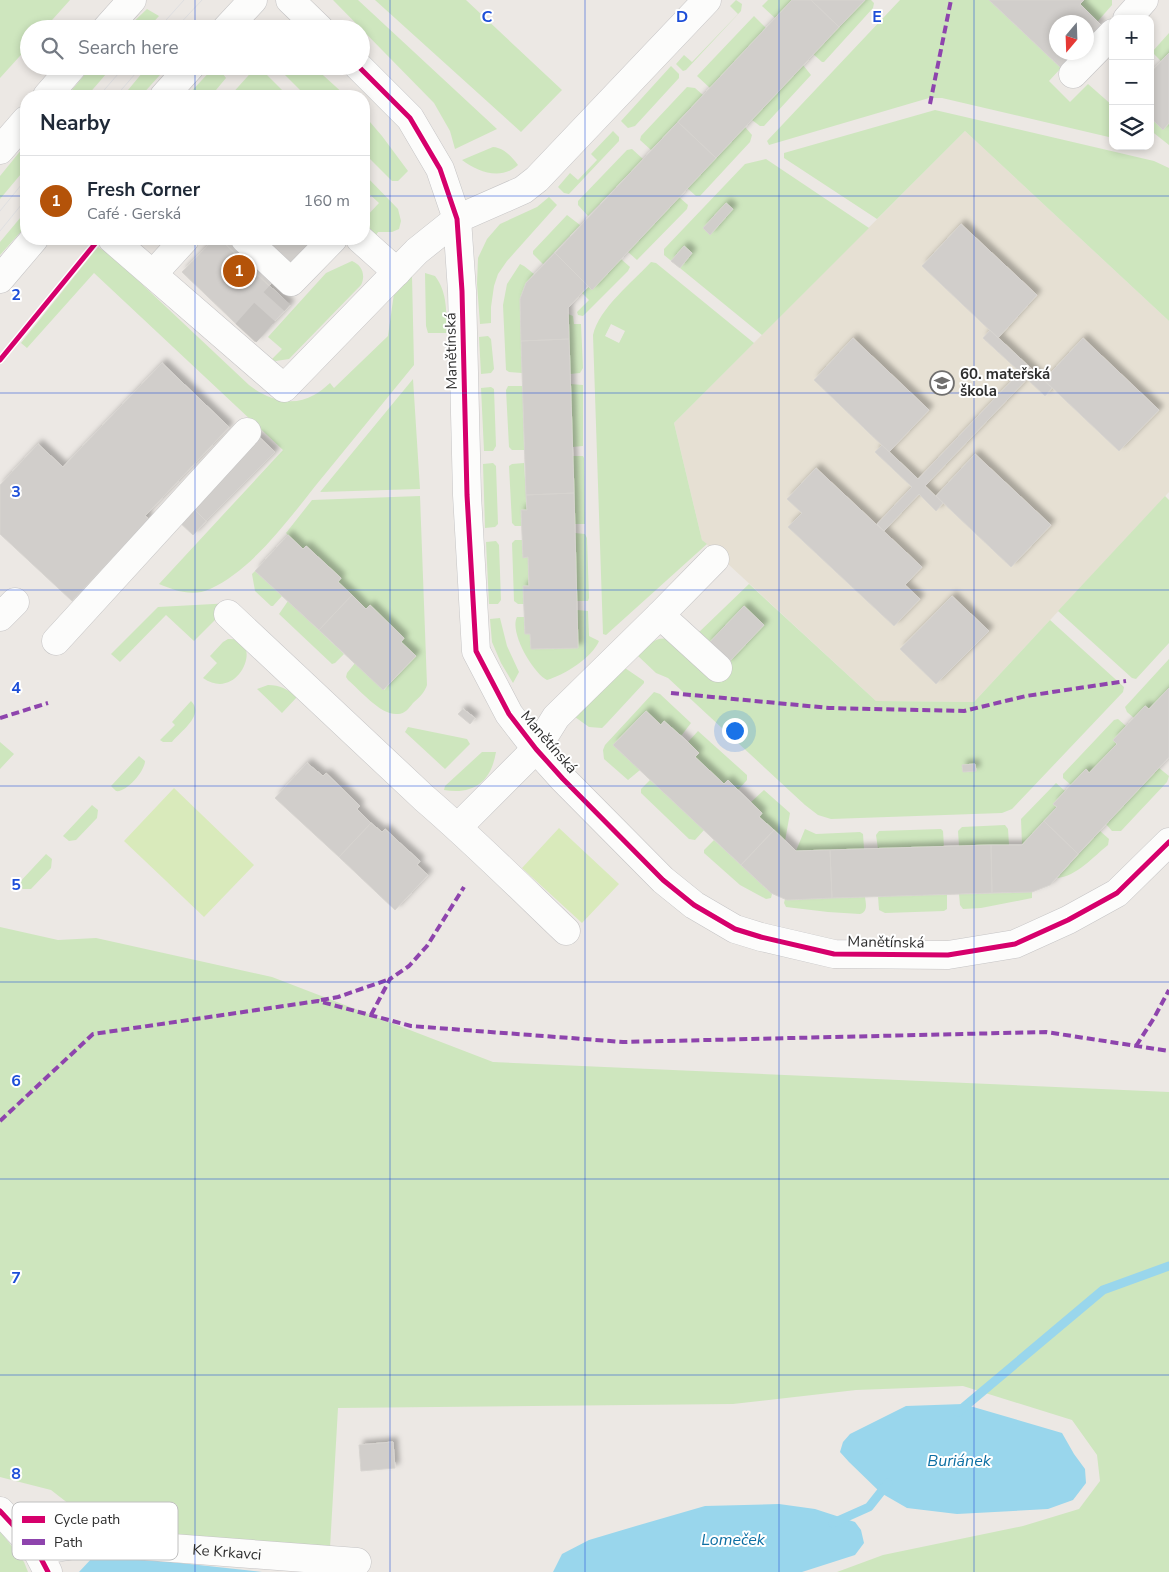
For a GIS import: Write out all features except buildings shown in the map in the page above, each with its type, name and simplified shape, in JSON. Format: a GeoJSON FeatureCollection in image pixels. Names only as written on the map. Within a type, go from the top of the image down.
{"type":"FeatureCollection","features":[{"type":"Feature","properties":{"kind":"street"},"geometry":{"type":"LineString","coordinates":[[114,20],[132,0]]}},
{"type":"Feature","properties":{"kind":"street"},"geometry":{"type":"LineString","coordinates":[[234,20],[253,0]]}},
{"type":"Feature","properties":{"kind":"street"},"geometry":{"type":"LineString","coordinates":[[290,0],[311,20]]}},
{"type":"Feature","properties":{"kind":"street"},"geometry":{"type":"LineString","coordinates":[[119,245],[153,274],[240,339],[284,388],[417,251],[457,218],[523,190],[537,179],[708,0]]}},
{"type":"Feature","properties":{"kind":"street"},"geometry":{"type":"LineString","coordinates":[[1131,15],[1144,0]]}},
{"type":"Feature","properties":{"kind":"street"},"geometry":{"type":"LineString","coordinates":[[1073,74],[1109,37]]}},
{"type":"Feature","properties":{"kind":"street"},"geometry":{"type":"LineString","coordinates":[[52,90],[65,75]]}},
{"type":"Feature","properties":{"kind":"street"},"geometry":{"type":"LineString","coordinates":[[169,90],[183,75]]}},
{"type":"Feature","properties":{"kind":"street","name":"Manětínská"},"geometry":{"type":"LineString","coordinates":[[367,75],[410,118],[440,169],[457,218],[462,291],[467,495],[476,651],[509,714],[536,749],[663,880],[694,905],[735,929],[761,937],[834,954],[948,955],[1015,944],[1068,920],[1117,893],[1165,853]]}},
{"type":"Feature","properties":{"kind":"street"},"geometry":{"type":"LineString","coordinates":[[0,150],[20,127]]}},
{"type":"Feature","properties":{"kind":"street"},"geometry":{"type":"LineString","coordinates":[[0,279],[29,245]]}},
{"type":"Feature","properties":{"kind":"street"},"geometry":{"type":"LineString","coordinates":[[153,274],[180,245]]}},
{"type":"Feature","properties":{"kind":"street"},"geometry":{"type":"LineString","coordinates":[[250,245],[285,289],[327,245]]}},
{"type":"Feature","properties":{"kind":"street"},"geometry":{"type":"LineString","coordinates":[[367,245],[398,272]]}},
{"type":"Feature","properties":{"kind":"street"},"geometry":{"type":"LineString","coordinates":[[56,641],[247,432]]}},
{"type":"Feature","properties":{"kind":"street","name":"Manětínská"},"geometry":{"type":"LineString","coordinates":[[536,749],[556,716],[660,616],[715,558]]}},
{"type":"Feature","properties":{"kind":"street"},"geometry":{"type":"LineString","coordinates":[[228,614],[566,930]]}},
{"type":"Feature","properties":{"kind":"street"},"geometry":{"type":"LineString","coordinates":[[660,616],[718,668]]}},
{"type":"Feature","properties":{"kind":"street"},"geometry":{"type":"LineString","coordinates":[[458,827],[536,749]]}},
{"type":"Feature","properties":{"kind":"street","name":"Ke Krkavci"},"geometry":{"type":"LineString","coordinates":[[0,1511],[12,1525]]}},
{"type":"Feature","properties":{"kind":"street","name":"Ke Krkavci"},"geometry":{"type":"LineString","coordinates":[[178,1548],[357,1562]]}},
{"type":"Feature","properties":{"kind":"shaded area","name":"60. mateřská škola"},"geometry":{"type":"Polygon","coordinates":[[[965,131],[1169,321],[1169,492],[974,702],[876,701],[702,540],[674,423],[965,131]]]}},
{"type":"Feature","properties":{"kind":"green space"},"geometry":{"type":"Polygon","coordinates":[[[0,0],[70,0],[52,20],[20,20],[20,56],[0,78],[0,0]]]}},
{"type":"Feature","properties":{"kind":"green space"},"geometry":{"type":"Polygon","coordinates":[[[333,0],[358,0],[497,129],[455,149],[450,131],[434,103],[370,38],[370,20],[353,20],[333,0]]]}},
{"type":"Feature","properties":{"kind":"green space"},"geometry":{"type":"Polygon","coordinates":[[[375,0],[466,0],[562,90],[521,132],[375,0]]]}},
{"type":"Feature","properties":{"kind":"green space"},"geometry":{"type":"Polygon","coordinates":[[[736,0],[742,4],[741,11],[686,70],[683,71],[676,64],[684,55],[692,62],[738,14],[730,6],[736,0]]]}},
{"type":"Feature","properties":{"kind":"green space"},"geometry":{"type":"Polygon","coordinates":[[[768,0],[792,0],[775,18],[762,6],[768,0]]]}},
{"type":"Feature","properties":{"kind":"green space"},"geometry":{"type":"Polygon","coordinates":[[[865,0],[871,0],[874,3],[873,8],[822,62],[813,54],[865,0]]]}},
{"type":"Feature","properties":{"kind":"green space"},"geometry":{"type":"Polygon","coordinates":[[[900,0],[989,0],[1049,57],[1049,60],[1053,60],[1061,68],[1049,81],[1070,102],[1088,84],[1109,102],[1109,137],[942,98],[929,98],[769,145],[767,141],[900,0]]]}},
{"type":"Feature","properties":{"kind":"green space"},"geometry":{"type":"Polygon","coordinates":[[[1084,0],[1112,0],[1112,5],[1098,21],[1094,15],[1080,4],[1084,0]]]}},
{"type":"Feature","properties":{"kind":"green space"},"geometry":{"type":"Polygon","coordinates":[[[147,9],[159,16],[155,20],[135,20],[147,9]]]}},
{"type":"Feature","properties":{"kind":"green space"},"geometry":{"type":"Polygon","coordinates":[[[754,16],[766,28],[710,88],[697,76],[754,16]]]}},
{"type":"Feature","properties":{"kind":"green space"},"geometry":{"type":"Polygon","coordinates":[[[1169,33],[1169,53],[1161,61],[1154,54],[1154,50],[1169,33]]]}},
{"type":"Feature","properties":{"kind":"green space"},"geometry":{"type":"Polygon","coordinates":[[[803,65],[811,75],[764,126],[760,126],[752,120],[803,65]]]}},
{"type":"Feature","properties":{"kind":"green space"},"geometry":{"type":"Polygon","coordinates":[[[671,66],[679,74],[679,78],[635,126],[628,128],[621,121],[671,66]]]}},
{"type":"Feature","properties":{"kind":"green space"},"geometry":{"type":"Polygon","coordinates":[[[84,75],[105,75],[92,90],[72,90],[84,75]]]}},
{"type":"Feature","properties":{"kind":"green space"},"geometry":{"type":"Polygon","coordinates":[[[140,75],[160,75],[146,90],[128,90],[140,75]]]}},
{"type":"Feature","properties":{"kind":"green space"},"geometry":{"type":"Polygon","coordinates":[[[207,75],[224,75],[226,78],[216,90],[193,90],[207,75]]]}},
{"type":"Feature","properties":{"kind":"green space"},"geometry":{"type":"Polygon","coordinates":[[[249,75],[267,75],[282,90],[235,90],[249,75]]]}},
{"type":"Feature","properties":{"kind":"green space"},"geometry":{"type":"Polygon","coordinates":[[[285,75],[323,75],[339,90],[300,90],[285,75]]]}},
{"type":"Feature","properties":{"kind":"green space"},"geometry":{"type":"Polygon","coordinates":[[[687,87],[695,88],[703,95],[651,150],[640,140],[641,136],[687,87]]]}},
{"type":"Feature","properties":{"kind":"green space"},"geometry":{"type":"Polygon","coordinates":[[[935,110],[1154,161],[1169,168],[1169,321],[965,131],[877,219],[784,158],[784,153],[935,110]]]}},
{"type":"Feature","properties":{"kind":"green space"},"geometry":{"type":"Polygon","coordinates":[[[1154,121],[1163,130],[1169,123],[1169,145],[1154,133],[1154,121]]]}},
{"type":"Feature","properties":{"kind":"green space"},"geometry":{"type":"Polygon","coordinates":[[[370,122],[408,171],[398,181],[392,181],[370,159],[370,122]]]}},
{"type":"Feature","properties":{"kind":"green space"},"geometry":{"type":"Polygon","coordinates":[[[745,127],[752,135],[750,142],[700,196],[696,196],[687,188],[745,127]]]}},
{"type":"Feature","properties":{"kind":"green space"},"geometry":{"type":"Polygon","coordinates":[[[613,131],[619,137],[619,141],[569,194],[564,193],[558,187],[570,173],[578,180],[597,160],[591,154],[613,131]]]}},
{"type":"Feature","properties":{"kind":"green space"},"geometry":{"type":"Polygon","coordinates":[[[493,147],[504,151],[518,165],[504,173],[497,174],[482,171],[462,160],[493,147]]]}},
{"type":"Feature","properties":{"kind":"green space"},"geometry":{"type":"Polygon","coordinates":[[[632,149],[643,159],[588,216],[578,205],[578,201],[627,150],[632,149]]]}},
{"type":"Feature","properties":{"kind":"green space"},"geometry":{"type":"Polygon","coordinates":[[[20,151],[20,175],[0,199],[0,176],[20,151]]]}},
{"type":"Feature","properties":{"kind":"green space"},"geometry":{"type":"Polygon","coordinates":[[[766,159],[869,228],[762,335],[664,255],[664,249],[745,164],[766,159]]]}},
{"type":"Feature","properties":{"kind":"green space"},"geometry":{"type":"Polygon","coordinates":[[[370,180],[398,209],[401,221],[399,229],[392,232],[378,232],[375,237],[370,233],[370,213],[379,203],[370,195],[370,180]]]}},
{"type":"Feature","properties":{"kind":"green space"},"geometry":{"type":"Polygon","coordinates":[[[549,197],[557,205],[507,261],[498,274],[491,307],[491,323],[480,324],[477,284],[478,258],[487,239],[500,224],[537,207],[549,197]]]}},
{"type":"Feature","properties":{"kind":"green space"},"geometry":{"type":"Polygon","coordinates":[[[679,197],[688,205],[687,209],[637,260],[628,252],[679,197]]]}},
{"type":"Feature","properties":{"kind":"green space"},"geometry":{"type":"Polygon","coordinates":[[[567,215],[580,225],[543,264],[533,254],[533,251],[567,215]]]}},
{"type":"Feature","properties":{"kind":"green space"},"geometry":{"type":"Polygon","coordinates":[[[20,218],[20,233],[0,255],[0,242],[20,218]]]}},
{"type":"Feature","properties":{"kind":"green space"},"geometry":{"type":"Polygon","coordinates":[[[98,247],[113,257],[249,385],[272,398],[289,401],[306,399],[330,383],[334,388],[388,336],[394,293],[412,276],[414,365],[276,535],[228,579],[204,591],[191,593],[159,584],[283,450],[94,273],[27,348],[21,343],[98,247]]]}},
{"type":"Feature","properties":{"kind":"green space"},"geometry":{"type":"Polygon","coordinates":[[[621,259],[630,267],[628,271],[583,316],[578,315],[577,312],[589,300],[582,293],[621,259]]]}},
{"type":"Feature","properties":{"kind":"green space"},"geometry":{"type":"Polygon","coordinates":[[[352,261],[361,268],[363,278],[361,285],[289,359],[271,360],[282,349],[268,337],[326,273],[352,261]]]}},
{"type":"Feature","properties":{"kind":"green space"},"geometry":{"type":"Polygon","coordinates":[[[651,262],[656,263],[754,343],[674,423],[702,540],[707,544],[606,635],[603,634],[593,335],[596,325],[609,305],[651,262]],[[611,324],[605,336],[619,343],[625,331],[611,324]]]}},
{"type":"Feature","properties":{"kind":"green space"},"geometry":{"type":"Polygon","coordinates":[[[520,264],[534,274],[526,283],[520,299],[522,373],[506,370],[503,305],[507,284],[520,264]]]}},
{"type":"Feature","properties":{"kind":"green space"},"geometry":{"type":"Polygon","coordinates":[[[425,273],[435,276],[442,289],[446,303],[447,333],[428,333],[426,326],[425,273]]]}},
{"type":"Feature","properties":{"kind":"green space"},"geometry":{"type":"Polygon","coordinates":[[[568,314],[573,316],[574,324],[581,324],[583,368],[580,373],[570,374],[568,314]]]}},
{"type":"Feature","properties":{"kind":"green space"},"geometry":{"type":"Polygon","coordinates":[[[488,336],[491,339],[494,369],[491,373],[481,374],[479,337],[488,336]]]}},
{"type":"Feature","properties":{"kind":"green space"},"geometry":{"type":"Polygon","coordinates":[[[413,379],[420,489],[320,492],[413,379]]]}},
{"type":"Feature","properties":{"kind":"green space"},"geometry":{"type":"Polygon","coordinates":[[[570,384],[583,385],[583,446],[572,447],[570,384]]]}},
{"type":"Feature","properties":{"kind":"green space"},"geometry":{"type":"Polygon","coordinates":[[[508,386],[523,386],[524,450],[512,450],[509,447],[506,390],[508,386]]]}},
{"type":"Feature","properties":{"kind":"green space"},"geometry":{"type":"Polygon","coordinates":[[[491,387],[494,389],[496,446],[493,451],[484,451],[481,388],[491,387]]]}},
{"type":"Feature","properties":{"kind":"green space"},"geometry":{"type":"Polygon","coordinates":[[[572,456],[583,456],[584,458],[585,524],[574,524],[572,456]]]}},
{"type":"Feature","properties":{"kind":"green space"},"geometry":{"type":"Polygon","coordinates":[[[493,463],[496,466],[498,524],[495,527],[485,528],[483,464],[493,463]]]}},
{"type":"Feature","properties":{"kind":"green space"},"geometry":{"type":"Polygon","coordinates":[[[524,463],[527,510],[521,510],[522,526],[515,526],[512,523],[509,466],[524,463]]]}},
{"type":"Feature","properties":{"kind":"green space"},"geometry":{"type":"Polygon","coordinates":[[[420,496],[427,685],[422,695],[407,710],[400,714],[391,714],[378,707],[365,696],[348,680],[346,677],[347,673],[355,663],[384,690],[416,656],[401,642],[404,638],[370,605],[366,609],[338,582],[341,578],[307,546],[303,549],[286,533],[312,500],[420,496]]]}},
{"type":"Feature","properties":{"kind":"green space"},"geometry":{"type":"Polygon","coordinates":[[[1165,496],[1169,500],[1169,643],[1136,679],[1132,678],[1058,611],[1165,496]]]}},
{"type":"Feature","properties":{"kind":"green space"},"geometry":{"type":"Polygon","coordinates":[[[575,533],[585,534],[587,538],[588,601],[577,601],[575,533]]]}},
{"type":"Feature","properties":{"kind":"green space"},"geometry":{"type":"Polygon","coordinates":[[[515,540],[522,540],[523,557],[528,557],[529,586],[524,604],[518,604],[514,601],[512,543],[515,540]]]}},
{"type":"Feature","properties":{"kind":"green space"},"geometry":{"type":"Polygon","coordinates":[[[496,541],[499,545],[501,600],[498,604],[489,604],[486,542],[496,541]]]}},
{"type":"Feature","properties":{"kind":"green space"},"geometry":{"type":"Polygon","coordinates":[[[255,571],[282,596],[273,606],[255,591],[252,574],[255,571]]]}},
{"type":"Feature","properties":{"kind":"green space"},"geometry":{"type":"Polygon","coordinates":[[[749,584],[876,701],[974,702],[1050,620],[1124,687],[1123,692],[1012,809],[1002,813],[831,819],[818,815],[805,805],[668,678],[656,673],[637,655],[652,642],[665,638],[727,664],[763,625],[707,645],[696,635],[749,584]]]}},
{"type":"Feature","properties":{"kind":"green space"},"geometry":{"type":"Polygon","coordinates":[[[288,601],[344,654],[335,663],[332,664],[279,614],[288,601]]]}},
{"type":"Feature","properties":{"kind":"green space"},"geometry":{"type":"Polygon","coordinates":[[[232,603],[194,641],[166,615],[120,662],[111,654],[158,607],[232,603]]]}},
{"type":"Feature","properties":{"kind":"green space"},"geometry":{"type":"Polygon","coordinates":[[[577,610],[588,611],[589,636],[599,641],[590,654],[577,665],[547,680],[541,676],[529,661],[519,642],[515,624],[517,617],[524,617],[525,634],[530,634],[531,649],[578,648],[577,610]]]}},
{"type":"Feature","properties":{"kind":"green space"},"geometry":{"type":"Polygon","coordinates":[[[500,618],[507,646],[519,672],[513,683],[501,663],[492,642],[490,619],[500,618]]]}},
{"type":"Feature","properties":{"kind":"green space"},"geometry":{"type":"Polygon","coordinates":[[[228,639],[239,641],[245,647],[247,657],[244,667],[237,676],[228,682],[216,684],[203,678],[217,663],[210,656],[228,639]]]}},
{"type":"Feature","properties":{"kind":"green space"},"geometry":{"type":"Polygon","coordinates":[[[1169,659],[1169,688],[1149,709],[1145,706],[1134,718],[1127,712],[1125,707],[1169,659]]]}},
{"type":"Feature","properties":{"kind":"green space"},"geometry":{"type":"Polygon","coordinates":[[[625,668],[644,681],[644,683],[602,728],[589,727],[575,717],[625,668]]]}},
{"type":"Feature","properties":{"kind":"green space"},"geometry":{"type":"Polygon","coordinates":[[[268,685],[283,688],[297,697],[282,713],[257,689],[268,685]]]}},
{"type":"Feature","properties":{"kind":"green space"},"geometry":{"type":"Polygon","coordinates":[[[654,692],[660,694],[691,723],[681,736],[664,721],[661,725],[646,711],[613,745],[640,770],[628,780],[604,759],[603,750],[605,745],[654,692]]]}},
{"type":"Feature","properties":{"kind":"green space"},"geometry":{"type":"Polygon","coordinates":[[[191,701],[195,706],[195,712],[190,723],[172,742],[160,740],[175,725],[172,722],[191,701]]]}},
{"type":"Feature","properties":{"kind":"green space"},"geometry":{"type":"Polygon","coordinates":[[[1118,719],[1126,726],[1113,740],[1117,744],[1089,773],[1086,769],[1071,785],[1063,778],[1063,774],[1114,720],[1118,719]]]}},
{"type":"Feature","properties":{"kind":"green space"},"geometry":{"type":"Polygon","coordinates":[[[408,727],[467,739],[470,744],[445,769],[405,732],[408,727]]]}},
{"type":"Feature","properties":{"kind":"green space"},"geometry":{"type":"Polygon","coordinates":[[[698,731],[747,775],[747,780],[738,790],[728,780],[724,784],[695,757],[699,753],[688,742],[698,731]]]}},
{"type":"Feature","properties":{"kind":"green space"},"geometry":{"type":"Polygon","coordinates":[[[0,742],[14,754],[0,769],[0,742]]]}},
{"type":"Feature","properties":{"kind":"green space"},"geometry":{"type":"Polygon","coordinates":[[[482,752],[496,752],[490,771],[480,784],[464,790],[444,790],[445,786],[482,752]]]}},
{"type":"Feature","properties":{"kind":"green space"},"geometry":{"type":"Polygon","coordinates":[[[139,756],[145,761],[142,770],[130,785],[125,789],[116,791],[111,786],[139,756]]]}},
{"type":"Feature","properties":{"kind":"green space"},"geometry":{"type":"Polygon","coordinates":[[[1159,768],[1169,776],[1167,782],[1121,831],[1112,831],[1106,824],[1159,768]]]}},
{"type":"Feature","properties":{"kind":"green space"},"geometry":{"type":"Polygon","coordinates":[[[650,780],[704,830],[695,840],[689,839],[641,793],[641,789],[650,780]]]}},
{"type":"Feature","properties":{"kind":"green space"},"geometry":{"type":"Polygon","coordinates":[[[1056,783],[1065,791],[1053,804],[1057,807],[1022,845],[1021,819],[1056,783]]]}},
{"type":"Feature","properties":{"kind":"green space"},"geometry":{"type":"Polygon","coordinates":[[[174,788],[254,865],[204,917],[124,841],[174,788]]]}},
{"type":"Feature","properties":{"kind":"green space"},"geometry":{"type":"Polygon","coordinates":[[[764,790],[790,813],[785,841],[759,817],[762,813],[751,802],[764,790]]]}},
{"type":"Feature","properties":{"kind":"green space"},"geometry":{"type":"Polygon","coordinates":[[[92,805],[98,810],[97,818],[76,840],[69,841],[63,836],[92,805]]]}},
{"type":"Feature","properties":{"kind":"green space"},"geometry":{"type":"Polygon","coordinates":[[[1005,825],[1008,829],[1009,845],[959,846],[958,831],[962,827],[1005,825]]]}},
{"type":"Feature","properties":{"kind":"green space"},"geometry":{"type":"Polygon","coordinates":[[[559,828],[619,884],[582,923],[522,868],[559,828]]]}},
{"type":"Feature","properties":{"kind":"green space"},"geometry":{"type":"Polygon","coordinates":[[[805,829],[816,834],[860,832],[863,834],[864,849],[796,851],[805,829]]]}},
{"type":"Feature","properties":{"kind":"green space"},"geometry":{"type":"Polygon","coordinates":[[[941,829],[943,831],[944,847],[878,849],[876,835],[879,831],[941,829]]]}},
{"type":"Feature","properties":{"kind":"green space"},"geometry":{"type":"Polygon","coordinates":[[[1100,831],[1109,839],[1108,845],[1078,870],[1064,877],[1057,878],[1100,831]]]}},
{"type":"Feature","properties":{"kind":"green space"},"geometry":{"type":"Polygon","coordinates":[[[714,840],[772,894],[771,898],[766,899],[740,885],[704,853],[704,850],[714,840]]]}},
{"type":"Feature","properties":{"kind":"green space"},"geometry":{"type":"Polygon","coordinates":[[[46,854],[52,859],[51,868],[31,889],[23,889],[17,885],[46,854]]]}},
{"type":"Feature","properties":{"kind":"green space"},"geometry":{"type":"Polygon","coordinates":[[[1032,892],[1032,898],[981,908],[963,909],[960,905],[959,894],[1032,892]]]}},
{"type":"Feature","properties":{"kind":"green space"},"geometry":{"type":"Polygon","coordinates":[[[947,894],[947,909],[944,911],[885,913],[879,910],[878,896],[947,894]]]}},
{"type":"Feature","properties":{"kind":"green space"},"geometry":{"type":"Polygon","coordinates":[[[865,897],[865,910],[860,914],[786,907],[784,903],[785,899],[865,897]]]}},
{"type":"Feature","properties":{"kind":"green space"},"geometry":{"type":"Polygon","coordinates":[[[0,927],[58,940],[96,938],[272,977],[493,1062],[1169,1092],[1169,1572],[837,1572],[883,1555],[1023,1526],[1079,1509],[1100,1481],[1097,1455],[1072,1420],[963,1386],[856,1390],[733,1404],[338,1408],[330,1548],[178,1537],[178,1502],[66,1502],[51,1490],[0,1477],[0,927]]]}},
{"type":"Feature","properties":{"kind":"green space"},"geometry":{"type":"Polygon","coordinates":[[[0,1531],[12,1546],[12,1560],[22,1560],[28,1572],[0,1572],[0,1531]]]}},
{"type":"Feature","properties":{"kind":"water","name":"Buriánek"},"geometry":{"type":"Polygon","coordinates":[[[963,1404],[1062,1433],[1085,1469],[1086,1483],[1073,1500],[1048,1509],[957,1514],[907,1508],[881,1493],[840,1452],[843,1442],[850,1434],[906,1406],[963,1404]]]}},
{"type":"Feature","properties":{"kind":"water","name":"Lomeček"},"geometry":{"type":"Polygon","coordinates":[[[779,1504],[815,1509],[855,1522],[861,1530],[864,1543],[855,1555],[802,1572],[553,1572],[562,1554],[589,1540],[705,1506],[779,1504]]]}},
{"type":"Feature","properties":{"kind":"water"},"geometry":{"type":"Polygon","coordinates":[[[90,1560],[153,1560],[262,1572],[79,1572],[90,1560]]]}},
{"type":"Feature","properties":{"kind":"waterway"},"geometry":{"type":"LineString","coordinates":[[958,1412],[1103,1290],[1169,1266]]}},
{"type":"Feature","properties":{"kind":"waterway"},"geometry":{"type":"LineString","coordinates":[[833,1523],[869,1507],[888,1483]]}},
{"type":"Feature","properties":{"kind":"tunnel"},"geometry":{"type":"LineString","coordinates":[[246,333],[280,295]]}},
{"type":"Feature","properties":{"kind":"tram line"},"geometry":{"type":"LineString","coordinates":[[166,20],[184,0]]}},
{"type":"Feature","properties":{"kind":"tram line"},"geometry":{"type":"LineString","coordinates":[[183,20],[202,0]]}},
{"type":"Feature","properties":{"kind":"tram line"},"geometry":{"type":"LineString","coordinates":[[104,90],[117,75]]}},
{"type":"Feature","properties":{"kind":"tram line"},"geometry":{"type":"LineString","coordinates":[[121,90],[134,75]]}},
{"type":"Feature","properties":{"kind":"tram line"},"geometry":{"type":"LineString","coordinates":[[0,211],[20,186]]}},
{"type":"Feature","properties":{"kind":"tram line"},"geometry":{"type":"LineString","coordinates":[[0,231],[20,206]]}},
{"type":"Feature","properties":{"kind":"marked path"},"geometry":{"type":"LineString","coordinates":[[930,104],[951,0]]}},
{"type":"Feature","properties":{"kind":"marked path"},"geometry":{"type":"LineString","coordinates":[[671,693],[829,708],[964,711],[1026,696],[1126,681]]}},
{"type":"Feature","properties":{"kind":"marked path"},"geometry":{"type":"LineString","coordinates":[[0,718],[48,703]]}},
{"type":"Feature","properties":{"kind":"marked path"},"geometry":{"type":"LineString","coordinates":[[371,1015],[390,979],[409,966],[427,946],[464,887]]}},
{"type":"Feature","properties":{"kind":"marked path"},"geometry":{"type":"LineString","coordinates":[[321,1000],[338,997],[390,979]]}},
{"type":"Feature","properties":{"kind":"marked path"},"geometry":{"type":"LineString","coordinates":[[1136,1046],[1169,990]]}},
{"type":"Feature","properties":{"kind":"marked path"},"geometry":{"type":"LineString","coordinates":[[0,1121],[93,1034],[318,1001],[411,1026],[623,1042],[1046,1032],[1169,1051]]}},
{"type":"Feature","properties":{"kind":"cycle path"},"geometry":{"type":"LineString","coordinates":[[367,75],[410,118],[440,169],[457,219],[462,291],[467,495],[476,651],[509,714],[536,749],[663,880],[694,905],[735,929],[761,937],[834,954],[948,955],[1015,944],[1068,920],[1117,893],[1169,842]]}},
{"type":"Feature","properties":{"kind":"cycle path"},"geometry":{"type":"LineString","coordinates":[[0,360],[94,245]]}},
{"type":"Feature","properties":{"kind":"cycle path"},"geometry":{"type":"LineString","coordinates":[[0,1511],[12,1524]]}},
{"type":"Feature","properties":{"kind":"cycle path"},"geometry":{"type":"LineString","coordinates":[[42,1560],[48,1572]]}},
{"type":"Feature","properties":{"kind":"place","name":"Fresh Corner"},"geometry":{"type":"Point","coordinates":[239,271]}},
{"type":"Feature","properties":{"kind":"place","name":"60. mateřská škola"},"geometry":{"type":"Point","coordinates":[942,383]}}]}
